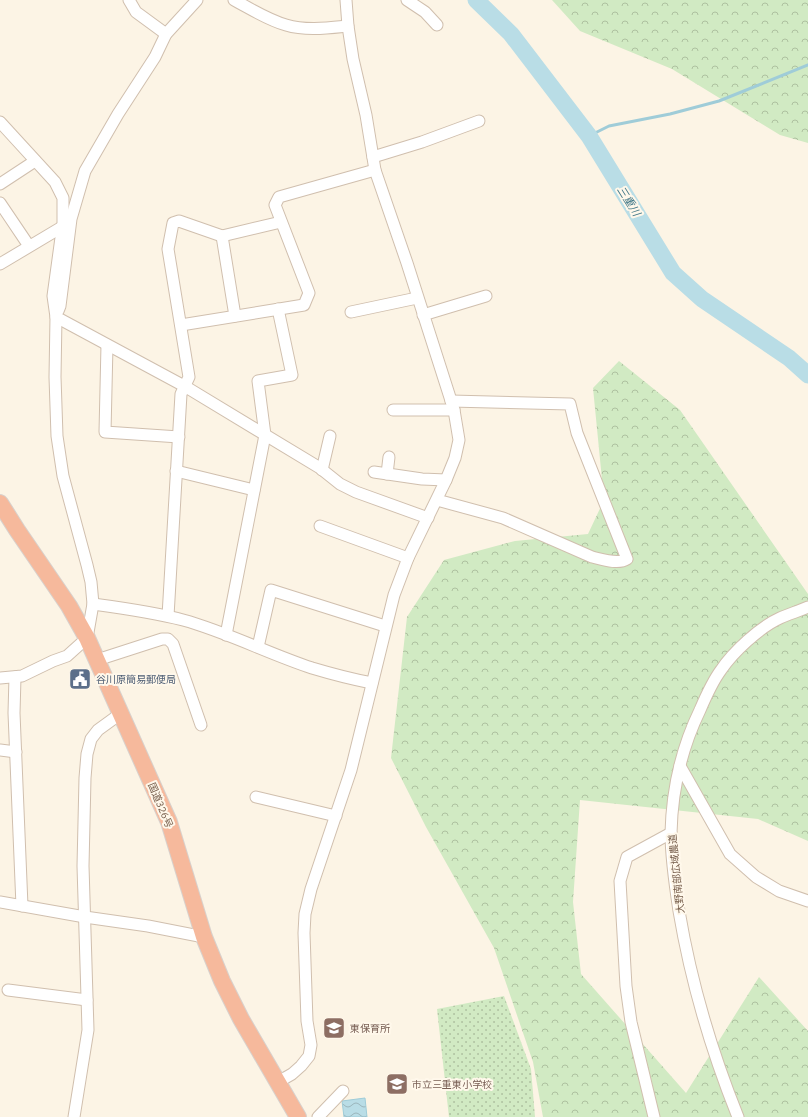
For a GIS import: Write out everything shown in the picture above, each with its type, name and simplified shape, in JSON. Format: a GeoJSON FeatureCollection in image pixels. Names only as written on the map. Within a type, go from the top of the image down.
{"type":"FeatureCollection","features":[{"type":"Feature","properties":{"kind":"highway","name":"国道326号"},"geometry":{"type":"LineString","coordinates":[[0,503],[69,606],[87,638],[169,822],[204,937],[222,981],[241,1018],[298,1117]]}},
{"type":"Feature","properties":{"kind":"street"},"geometry":{"type":"LineString","coordinates":[[129,0],[136,12],[166,34]]}},
{"type":"Feature","properties":{"kind":"street"},"geometry":{"type":"LineString","coordinates":[[56,317],[60,306],[71,219],[85,171],[118,114],[155,57],[166,34],[197,0]]}},
{"type":"Feature","properties":{"kind":"street"},"geometry":{"type":"LineString","coordinates":[[234,0],[262,15],[287,25],[318,29],[348,26]]}},
{"type":"Feature","properties":{"kind":"street"},"geometry":{"type":"LineString","coordinates":[[278,1082],[292,1074],[309,1056],[311,1045],[307,1021],[304,933],[305,914],[311,889],[351,770],[385,626],[394,595],[408,558],[446,480],[455,458],[459,440],[452,406],[375,170],[366,115],[353,59],[346,0]]}},
{"type":"Feature","properties":{"kind":"street"},"geometry":{"type":"LineString","coordinates":[[407,0],[425,12],[437,26]]}},
{"type":"Feature","properties":{"kind":"street"},"geometry":{"type":"LineString","coordinates":[[373,157],[422,142],[479,121]]}},
{"type":"Feature","properties":{"kind":"street"},"geometry":{"type":"LineString","coordinates":[[0,122],[55,182],[63,198],[64,214],[53,296],[56,317],[55,377],[57,436],[62,476],[87,565],[91,582],[93,604],[87,638],[67,656],[52,661],[22,676],[0,678]]}},
{"type":"Feature","properties":{"kind":"street"},"geometry":{"type":"LineString","coordinates":[[0,184],[35,161]]}},
{"type":"Feature","properties":{"kind":"street"},"geometry":{"type":"LineString","coordinates":[[181,325],[304,305],[309,292],[275,205],[279,197],[375,170]]}},
{"type":"Feature","properties":{"kind":"street"},"geometry":{"type":"LineString","coordinates":[[0,203],[29,246]]}},
{"type":"Feature","properties":{"kind":"street"},"geometry":{"type":"LineString","coordinates":[[168,616],[178,437],[182,394],[189,377],[168,249],[173,223],[179,221],[222,236],[281,222]]}},
{"type":"Feature","properties":{"kind":"street"},"geometry":{"type":"LineString","coordinates":[[0,264],[62,227]]}},
{"type":"Feature","properties":{"kind":"street"},"geometry":{"type":"LineString","coordinates":[[222,236],[235,316]]}},
{"type":"Feature","properties":{"kind":"street"},"geometry":{"type":"LineString","coordinates":[[423,315],[486,296]]}},
{"type":"Feature","properties":{"kind":"street"},"geometry":{"type":"LineString","coordinates":[[351,312],[417,298]]}},
{"type":"Feature","properties":{"kind":"street"},"geometry":{"type":"LineString","coordinates":[[226,635],[265,435],[258,382],[292,375],[278,309]]}},
{"type":"Feature","properties":{"kind":"street"},"geometry":{"type":"LineString","coordinates":[[56,317],[186,387],[322,470],[340,484],[356,492],[428,518]]}},
{"type":"Feature","properties":{"kind":"street"},"geometry":{"type":"LineString","coordinates":[[107,345],[106,432],[178,437]]}},
{"type":"Feature","properties":{"kind":"street"},"geometry":{"type":"LineString","coordinates":[[393,410],[452,406],[570,404],[577,433],[627,558],[624,561],[606,560],[592,557],[503,518],[437,500]]}},
{"type":"Feature","properties":{"kind":"street"},"geometry":{"type":"LineString","coordinates":[[322,470],[330,436]]}},
{"type":"Feature","properties":{"kind":"street"},"geometry":{"type":"LineString","coordinates":[[387,474],[389,457]]}},
{"type":"Feature","properties":{"kind":"street"},"geometry":{"type":"LineString","coordinates":[[176,470],[254,490]]}},
{"type":"Feature","properties":{"kind":"street"},"geometry":{"type":"LineString","coordinates":[[374,472],[422,479],[446,480]]}},
{"type":"Feature","properties":{"kind":"street"},"geometry":{"type":"LineString","coordinates":[[320,526],[408,558]]}},
{"type":"Feature","properties":{"kind":"street"},"geometry":{"type":"LineString","coordinates":[[258,647],[271,590],[385,626]]}},
{"type":"Feature","properties":{"kind":"street"},"geometry":{"type":"LineString","coordinates":[[93,604],[168,616],[183,620],[312,668],[343,677],[372,683]]}},
{"type":"Feature","properties":{"kind":"street","name":"大野南部広域農道"},"geometry":{"type":"LineString","coordinates":[[738,1117],[721,1077],[700,1008],[685,947],[677,896],[671,833],[673,802],[680,766],[690,731],[721,669],[748,640],[779,619],[808,607]]}},
{"type":"Feature","properties":{"kind":"street"},"geometry":{"type":"LineString","coordinates":[[97,660],[162,639],[168,639],[173,644],[201,725]]}},
{"type":"Feature","properties":{"kind":"street"},"geometry":{"type":"LineString","coordinates":[[15,677],[14,712],[22,906]]}},
{"type":"Feature","properties":{"kind":"street"},"geometry":{"type":"LineString","coordinates":[[74,1117],[88,1030],[83,866],[87,754],[90,739],[98,730],[120,714]]}},
{"type":"Feature","properties":{"kind":"street"},"geometry":{"type":"LineString","coordinates":[[0,750],[16,752]]}},
{"type":"Feature","properties":{"kind":"street"},"geometry":{"type":"LineString","coordinates":[[680,766],[730,854],[756,877],[779,891],[808,901]]}},
{"type":"Feature","properties":{"kind":"street"},"geometry":{"type":"LineString","coordinates":[[256,797],[336,816]]}},
{"type":"Feature","properties":{"kind":"street"},"geometry":{"type":"LineString","coordinates":[[654,1117],[631,1022],[626,986],[620,881],[627,857],[671,833]]}},
{"type":"Feature","properties":{"kind":"street"},"geometry":{"type":"LineString","coordinates":[[0,902],[85,918],[148,926],[204,937]]}},
{"type":"Feature","properties":{"kind":"street"},"geometry":{"type":"LineString","coordinates":[[8,990],[87,1000]]}},
{"type":"Feature","properties":{"kind":"street"},"geometry":{"type":"LineString","coordinates":[[318,1117],[343,1091]]}},
{"type":"Feature","properties":{"kind":"green space"},"geometry":{"type":"Polygon","coordinates":[[[552,0],[808,0],[808,143],[780,135],[672,69],[580,31],[552,0]]]}},
{"type":"Feature","properties":{"kind":"green space"},"geometry":{"type":"Polygon","coordinates":[[[619,361],[680,410],[808,594],[808,841],[758,819],[580,800],[573,902],[581,974],[686,1093],[759,977],[808,1031],[808,1117],[543,1117],[533,1062],[494,948],[426,827],[391,758],[407,617],[444,560],[515,541],[588,534],[604,500],[593,388],[619,361]]]}},
{"type":"Feature","properties":{"kind":"green space"},"geometry":{"type":"Polygon","coordinates":[[[504,996],[531,1069],[535,1117],[449,1117],[437,1009],[504,996]]]}},
{"type":"Feature","properties":{"kind":"water"},"geometry":{"type":"Polygon","coordinates":[[[365,1098],[367,1117],[344,1117],[342,1101],[365,1098]]]}},
{"type":"Feature","properties":{"kind":"waterway","name":"三重川"},"geometry":{"type":"LineString","coordinates":[[476,0],[511,34],[589,136],[673,273],[702,299],[789,358],[808,375]]}},
{"type":"Feature","properties":{"kind":"waterway"},"geometry":{"type":"LineString","coordinates":[[589,136],[609,126],[670,114],[719,101],[808,65]]}},
{"type":"Feature","properties":{"kind":"place","name":"谷川原簡易郵便局"},"geometry":{"type":"Point","coordinates":[80,679]}},
{"type":"Feature","properties":{"kind":"place","name":"東保育所"},"geometry":{"type":"Point","coordinates":[334,1028]}},
{"type":"Feature","properties":{"kind":"place","name":"市立三重東小学校"},"geometry":{"type":"Point","coordinates":[397,1084]}}]}
